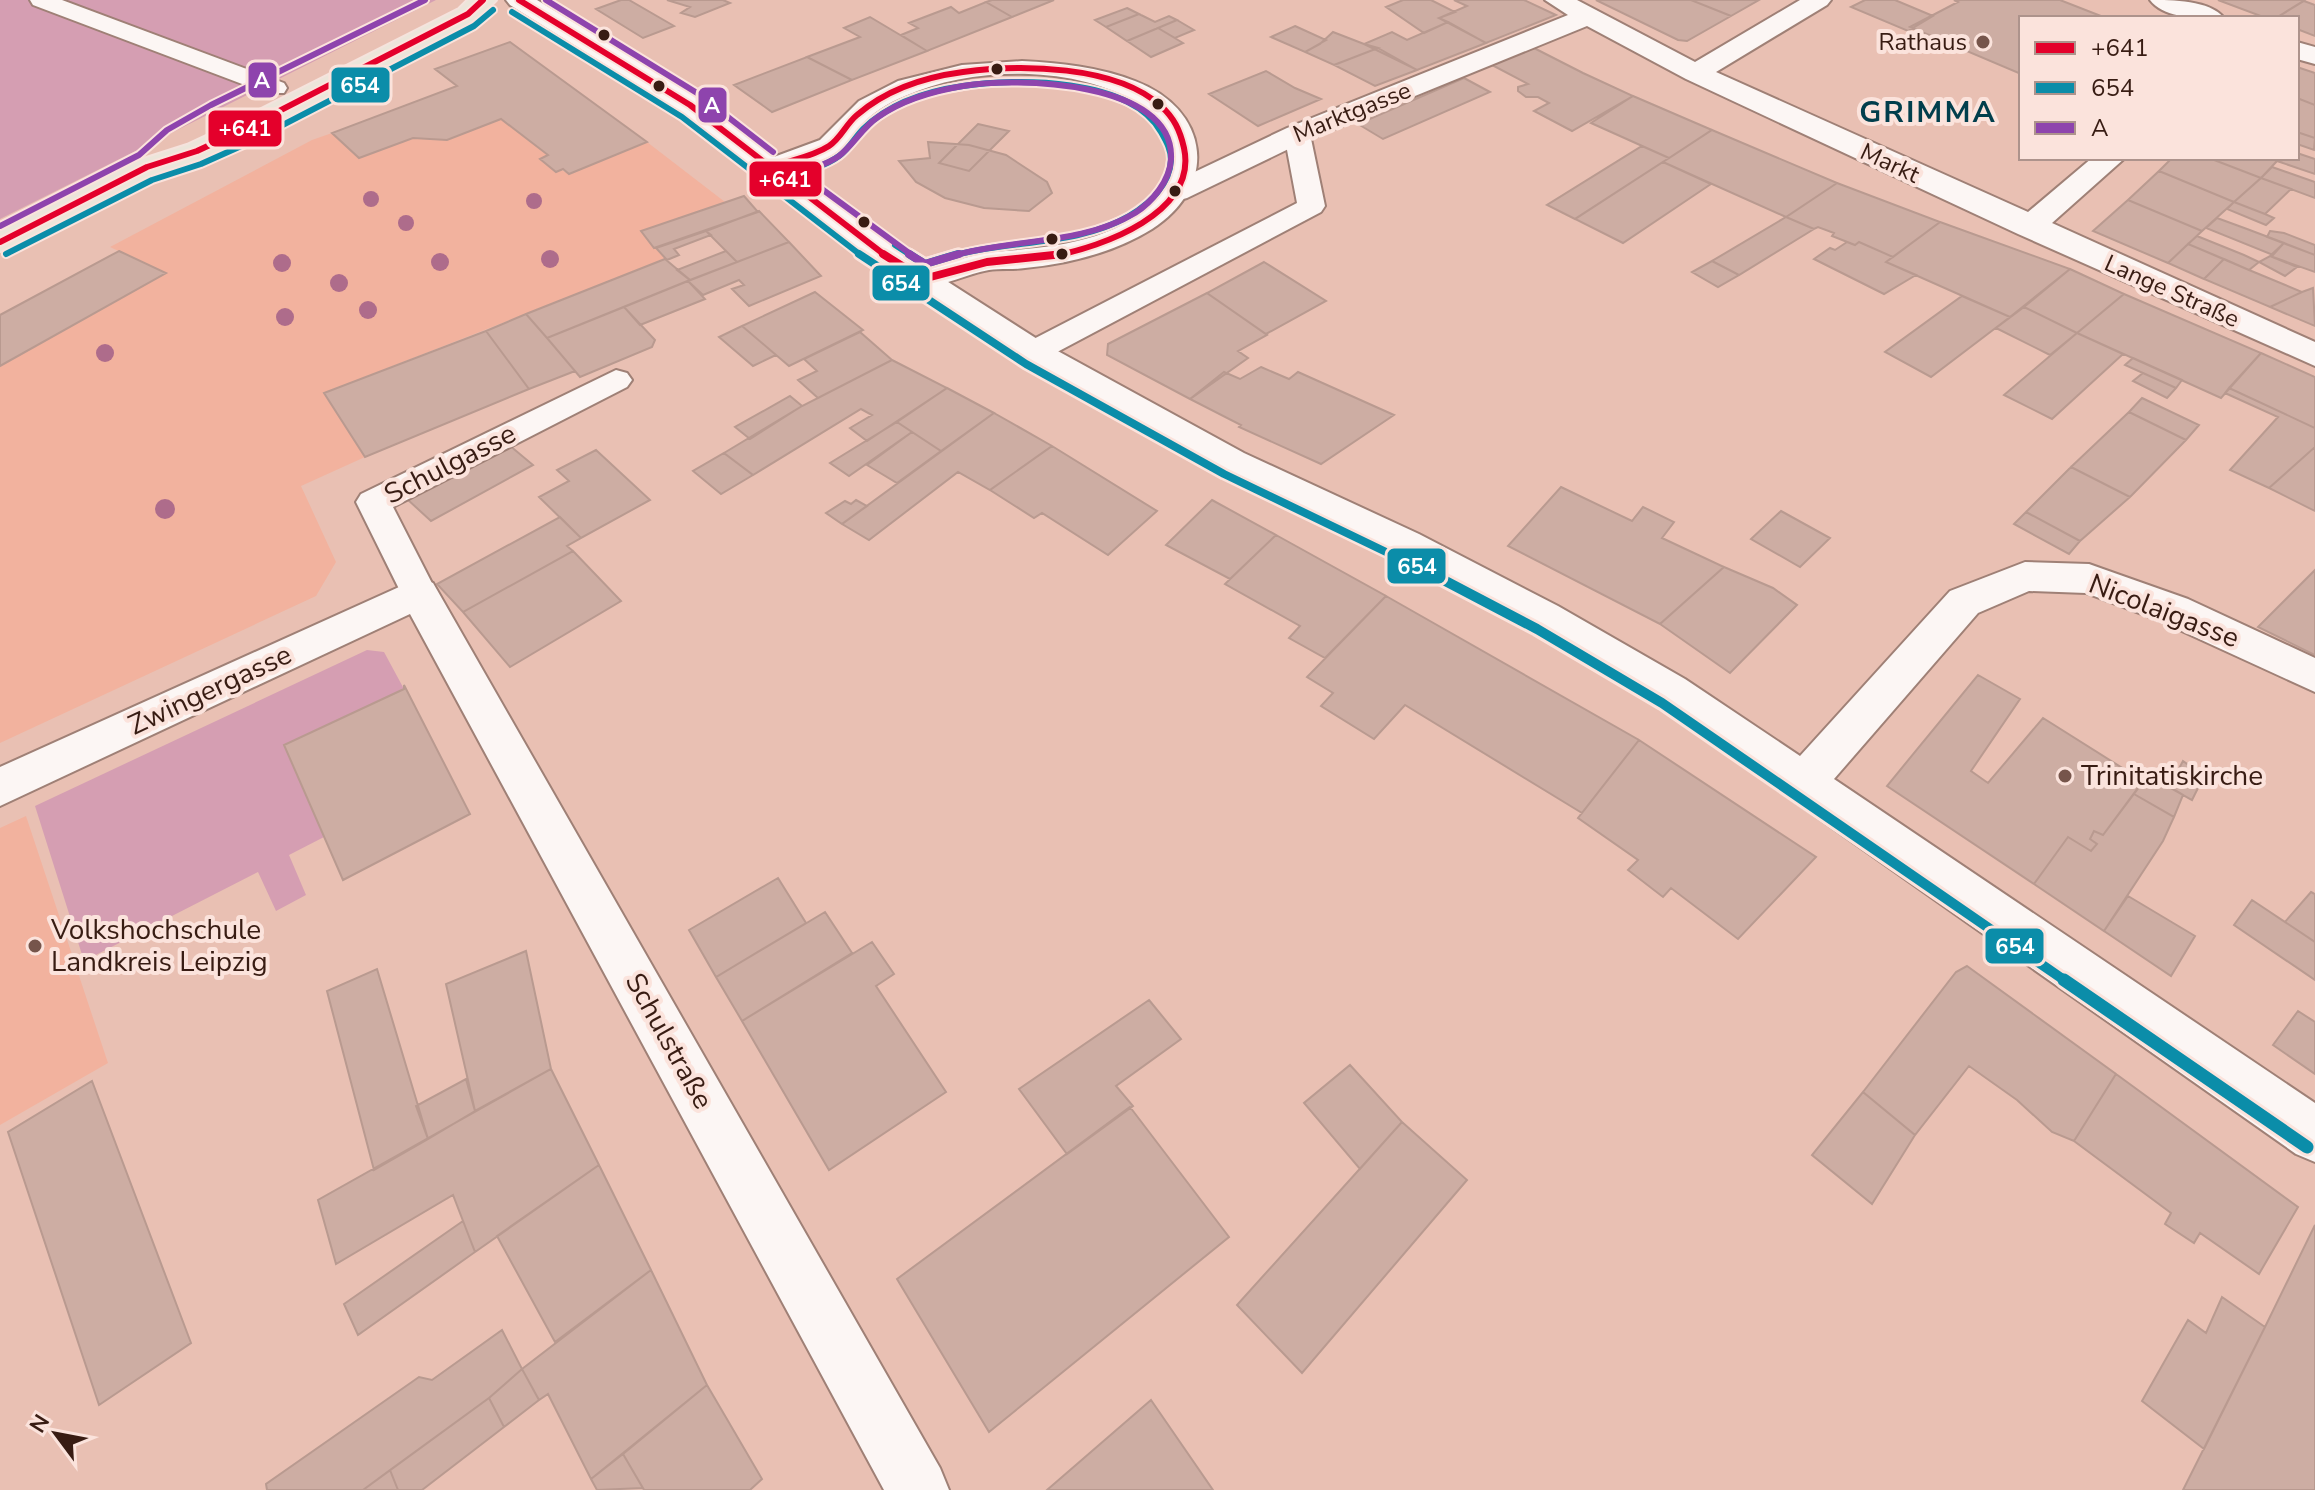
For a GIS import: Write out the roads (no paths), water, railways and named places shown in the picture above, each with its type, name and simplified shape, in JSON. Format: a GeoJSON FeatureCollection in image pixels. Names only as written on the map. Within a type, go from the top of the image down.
{"type":"FeatureCollection","features":[{"type":"Feature","properties":{"kind":"main road"},"geometry":{"type":"LineString","coordinates":[[147,167],[175,141],[275,88],[457,0]]}},
{"type":"Feature","properties":{"kind":"main road"},"geometry":{"type":"LineString","coordinates":[[0,242],[147,167],[197,151],[242,130],[468,14],[483,0]]}},
{"type":"Feature","properties":{"kind":"street"},"geometry":{"type":"LineString","coordinates":[[519,0],[690,105],[881,253],[1033,352],[1231,462],[1405,544],[1544,617],[1670,691],[2315,1135]]}},
{"type":"Feature","properties":{"kind":"street","name":"Markt"},"geometry":{"type":"LineString","coordinates":[[1558,0],[1696,73],[2029,227]]}},
{"type":"Feature","properties":{"kind":"street"},"geometry":{"type":"LineString","coordinates":[[1696,73],[1818,0]]}},
{"type":"Feature","properties":{"kind":"street"},"geometry":{"type":"LineString","coordinates":[[2163,0],[2206,16]]}},
{"type":"Feature","properties":{"kind":"street","name":"Marktgasse"},"geometry":{"type":"LineString","coordinates":[[1176,192],[1297,134],[1589,16]]}},
{"type":"Feature","properties":{"kind":"street"},"geometry":{"type":"LineString","coordinates":[[2029,227],[2108,160]]}},
{"type":"Feature","properties":{"kind":"street","name":"Lange Straße"},"geometry":{"type":"LineString","coordinates":[[2029,227],[2315,355]]}},
{"type":"Feature","properties":{"kind":"street","name":"Nicolaigasse"},"geometry":{"type":"LineString","coordinates":[[1804,782],[1964,602],[2025,576],[2089,579],[2174,610],[2315,676]]}},
{"type":"Feature","properties":{"kind":"street","name":"Zwingergasse"},"geometry":{"type":"LineString","coordinates":[[0,787],[419,593]]}},
{"type":"Feature","properties":{"kind":"street","name":"Schulstraße"},"geometry":{"type":"LineString","coordinates":[[419,593],[918,1490]]}},
{"type":"Feature","properties":{"kind":"lane"},"geometry":{"type":"LineString","coordinates":[[41,0],[275,88]]}},
{"type":"Feature","properties":{"kind":"lane"},"geometry":{"type":"LineString","coordinates":[[772,167],[830,146],[856,115],[900,89],[963,72],[1027,67],[1095,76],[1129,88],[1170,115],[1185,143],[1187,164],[1176,192],[1154,215],[1115,237],[1062,254],[992,261],[923,279]]}},
{"type":"Feature","properties":{"kind":"lane"},"geometry":{"type":"LineString","coordinates":[[1033,352],[1311,206],[1297,134]]}},
{"type":"Feature","properties":{"kind":"lane","name":"Schulgasse"},"geometry":{"type":"LineString","coordinates":[[419,593],[373,502],[616,380]]}},
{"type":"Feature","properties":{"kind":"place","name":"Rathaus"},"geometry":{"type":"Point","coordinates":[1983,42]}},
{"type":"Feature","properties":{"kind":"place","name":"Trinitatiskirche"},"geometry":{"type":"Point","coordinates":[2065,776]}},
{"type":"Feature","properties":{"kind":"place","name":"Volkshochschule Landkreis Leipzig"},"geometry":{"type":"Point","coordinates":[35,946]}},
{"type":"Feature","properties":{"kind":"district","name":"GRIMMA"},"geometry":{"type":"Point","coordinates":[1928,112]}}]}
